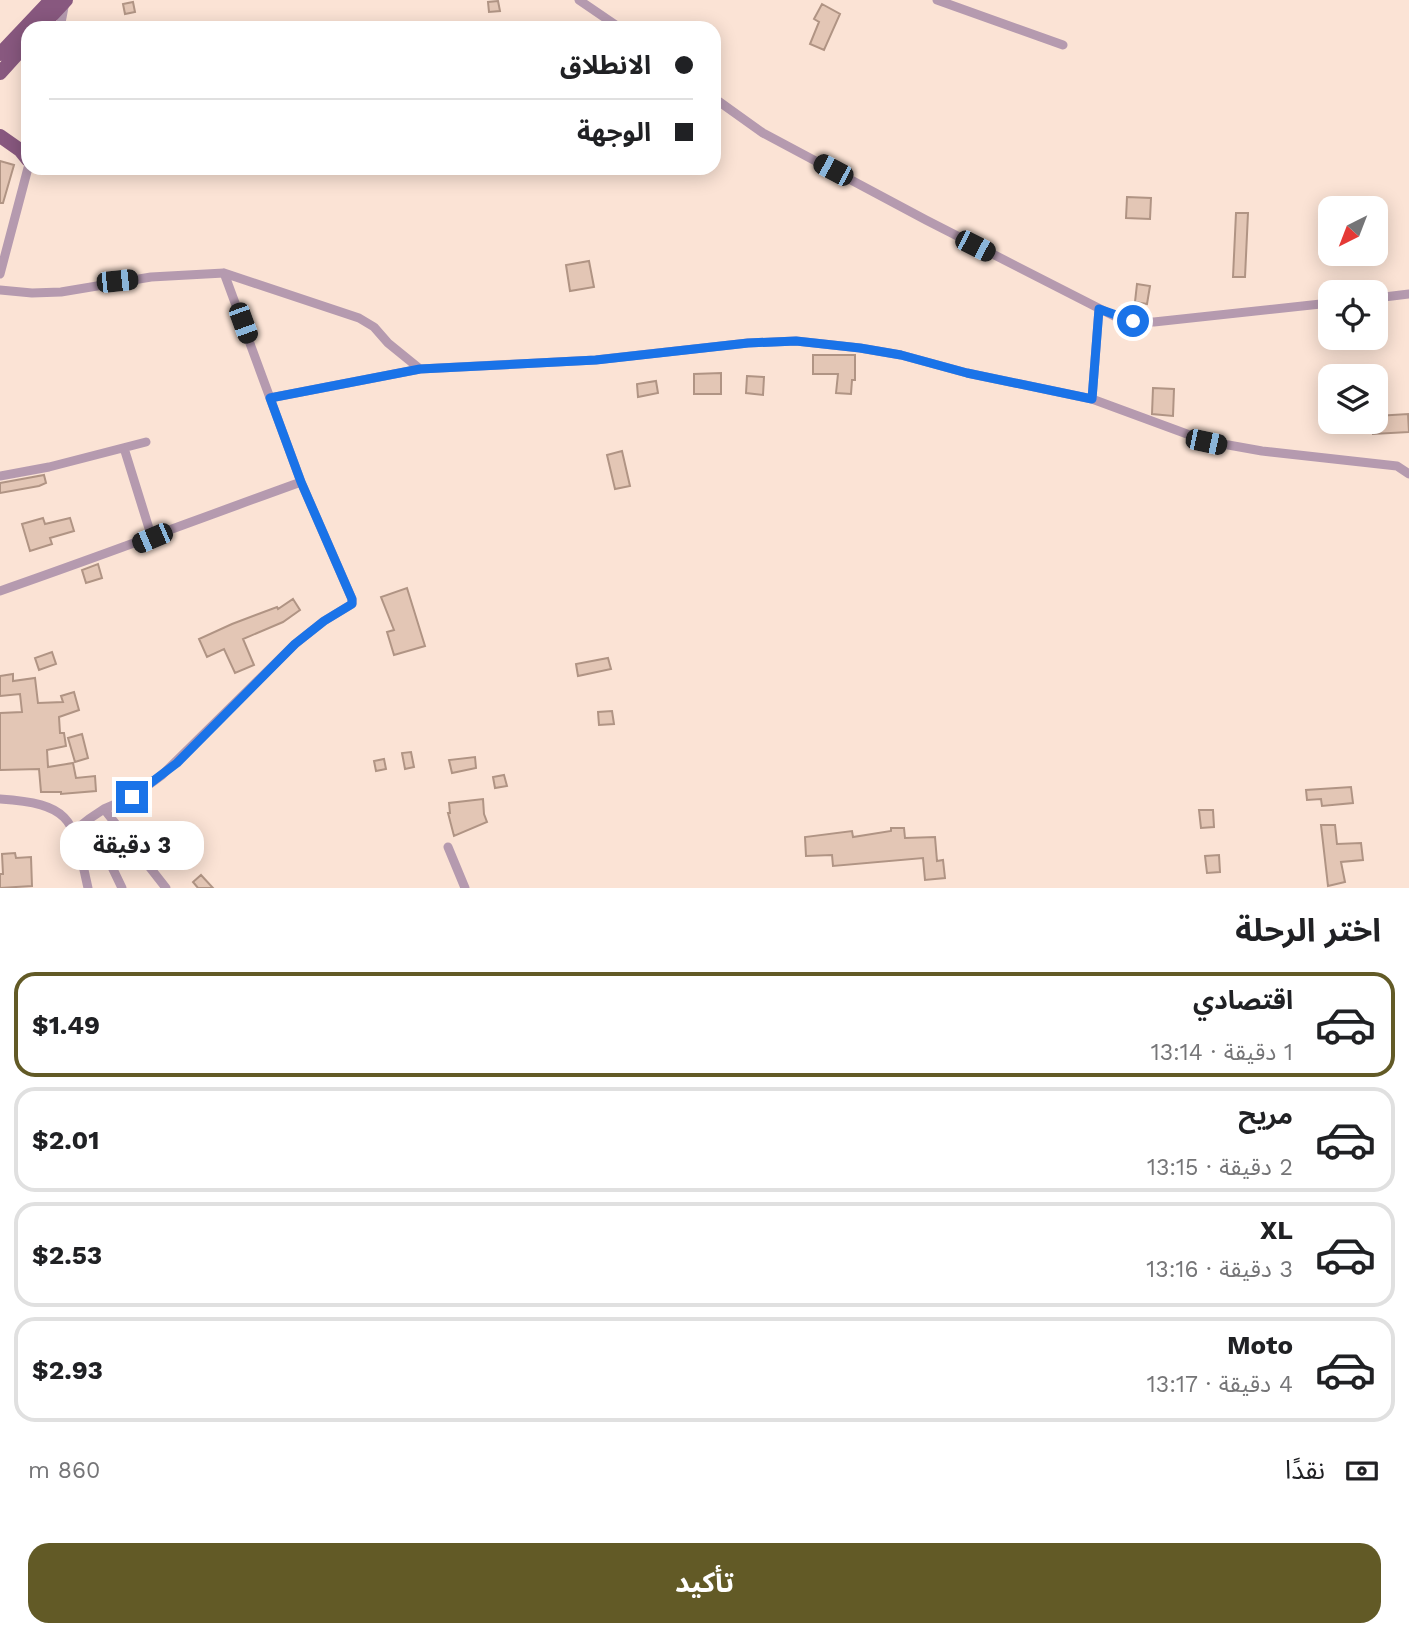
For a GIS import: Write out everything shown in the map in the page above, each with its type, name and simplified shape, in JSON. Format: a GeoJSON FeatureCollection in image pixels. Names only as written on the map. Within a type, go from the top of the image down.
{"type":"FeatureCollection","features":[{"type":"Feature","properties":{"kind":"main road"},"geometry":{"type":"LineString","coordinates":[[31,21],[51,0]]}},
{"type":"Feature","properties":{"kind":"main road"},"geometry":{"type":"LineString","coordinates":[[46,21],[66,0]]}},
{"type":"Feature","properties":{"kind":"main road"},"geometry":{"type":"LineString","coordinates":[[0,54],[21,32]]}},
{"type":"Feature","properties":{"kind":"main road"},"geometry":{"type":"LineString","coordinates":[[0,73],[21,50]]}},
{"type":"Feature","properties":{"kind":"main road"},"geometry":{"type":"LineString","coordinates":[[0,136],[21,151]]}},
{"type":"Feature","properties":{"kind":"street"},"geometry":{"type":"LineString","coordinates":[[62,21],[66,0]]}},
{"type":"Feature","properties":{"kind":"street"},"geometry":{"type":"LineString","coordinates":[[579,0],[610,21]]}},
{"type":"Feature","properties":{"kind":"street"},"geometry":{"type":"LineString","coordinates":[[937,0],[1063,45]]}},
{"type":"Feature","properties":{"kind":"street"},"geometry":{"type":"LineString","coordinates":[[721,103],[763,133],[1099,309],[1133,321],[1154,322],[1318,304]]}},
{"type":"Feature","properties":{"kind":"street"},"geometry":{"type":"LineString","coordinates":[[0,274],[26,175]]}},
{"type":"Feature","properties":{"kind":"street"},"geometry":{"type":"LineString","coordinates":[[0,290],[61,292],[117,281],[224,273],[359,318],[374,327],[388,343],[420,369]]}},
{"type":"Feature","properties":{"kind":"street"},"geometry":{"type":"LineString","coordinates":[[75,830],[104,809],[132,797],[162,775],[295,644],[324,621],[352,604],[301,482],[224,273]]}},
{"type":"Feature","properties":{"kind":"street"},"geometry":{"type":"LineString","coordinates":[[1388,297],[1409,294]]}},
{"type":"Feature","properties":{"kind":"street"},"geometry":{"type":"LineString","coordinates":[[1092,399],[1099,309]]}},
{"type":"Feature","properties":{"kind":"street"},"geometry":{"type":"LineString","coordinates":[[270,398],[420,369],[596,360],[748,343],[796,341],[901,355],[967,373],[1092,399],[1206,442],[1262,452],[1397,467],[1409,474]]}},
{"type":"Feature","properties":{"kind":"street"},"geometry":{"type":"LineString","coordinates":[[0,476],[49,467],[146,442]]}},
{"type":"Feature","properties":{"kind":"street"},"geometry":{"type":"LineString","coordinates":[[124,448],[152,538]]}},
{"type":"Feature","properties":{"kind":"street"},"geometry":{"type":"LineString","coordinates":[[0,591],[301,482]]}},
{"type":"Feature","properties":{"kind":"street"},"geometry":{"type":"LineString","coordinates":[[0,799],[22,800],[63,815],[75,830],[88,888]]}},
{"type":"Feature","properties":{"kind":"street"},"geometry":{"type":"LineString","coordinates":[[104,809],[166,888]]}},
{"type":"Feature","properties":{"kind":"street"},"geometry":{"type":"LineString","coordinates":[[89,819],[122,888]]}},
{"type":"Feature","properties":{"kind":"street"},"geometry":{"type":"LineString","coordinates":[[448,847],[465,888]]}},
{"type":"Feature","properties":{"kind":"building"},"geometry":{"type":"Polygon","coordinates":[[[498,1],[500,11],[489,12],[488,2],[498,1]]]}},
{"type":"Feature","properties":{"kind":"building"},"geometry":{"type":"Polygon","coordinates":[[[133,2],[135,12],[125,14],[123,4],[133,2]]]}},
{"type":"Feature","properties":{"kind":"building"},"geometry":{"type":"Polygon","coordinates":[[[822,4],[840,14],[824,50],[810,44],[819,22],[814,19],[822,4]]]}},
{"type":"Feature","properties":{"kind":"building"},"geometry":{"type":"Polygon","coordinates":[[[0,161],[14,165],[3,203],[0,203],[0,161]]]}},
{"type":"Feature","properties":{"kind":"building"},"geometry":{"type":"Polygon","coordinates":[[[1127,197],[1151,198],[1150,219],[1126,218],[1127,197]]]}},
{"type":"Feature","properties":{"kind":"building"},"geometry":{"type":"Polygon","coordinates":[[[1236,213],[1248,213],[1245,277],[1233,277],[1236,213]]]}},
{"type":"Feature","properties":{"kind":"building"},"geometry":{"type":"Polygon","coordinates":[[[589,261],[594,287],[570,291],[566,265],[589,261]]]}},
{"type":"Feature","properties":{"kind":"building"},"geometry":{"type":"Polygon","coordinates":[[[1137,284],[1150,286],[1147,304],[1135,302],[1137,284]]]}},
{"type":"Feature","properties":{"kind":"building"},"geometry":{"type":"Polygon","coordinates":[[[813,355],[855,355],[855,380],[852,380],[851,394],[836,393],[838,374],[813,374],[813,355]]]}},
{"type":"Feature","properties":{"kind":"building"},"geometry":{"type":"Polygon","coordinates":[[[721,373],[721,394],[694,394],[694,374],[721,373]]]}},
{"type":"Feature","properties":{"kind":"building"},"geometry":{"type":"Polygon","coordinates":[[[747,376],[764,377],[763,395],[746,393],[747,376]]]}},
{"type":"Feature","properties":{"kind":"building"},"geometry":{"type":"Polygon","coordinates":[[[656,381],[658,393],[638,397],[637,384],[656,381]]]}},
{"type":"Feature","properties":{"kind":"building"},"geometry":{"type":"Polygon","coordinates":[[[1153,388],[1174,389],[1173,416],[1152,414],[1153,388]]]}},
{"type":"Feature","properties":{"kind":"building"},"geometry":{"type":"Polygon","coordinates":[[[1408,414],[1409,432],[1388,433],[1388,415],[1408,414]]]}},
{"type":"Feature","properties":{"kind":"building"},"geometry":{"type":"Polygon","coordinates":[[[622,451],[630,486],[615,489],[607,455],[622,451]]]}},
{"type":"Feature","properties":{"kind":"building"},"geometry":{"type":"Polygon","coordinates":[[[44,475],[46,483],[39,486],[0,493],[0,483],[44,475]]]}},
{"type":"Feature","properties":{"kind":"building"},"geometry":{"type":"Polygon","coordinates":[[[43,518],[45,524],[70,518],[74,531],[50,538],[52,544],[30,551],[22,524],[43,518]]]}},
{"type":"Feature","properties":{"kind":"building"},"geometry":{"type":"Polygon","coordinates":[[[98,564],[102,578],[86,583],[82,570],[98,564]]]}},
{"type":"Feature","properties":{"kind":"building"},"geometry":{"type":"Polygon","coordinates":[[[407,588],[425,646],[394,655],[387,632],[394,630],[381,597],[407,588]]]}},
{"type":"Feature","properties":{"kind":"building"},"geometry":{"type":"Polygon","coordinates":[[[293,599],[300,610],[283,622],[243,639],[254,665],[235,673],[224,649],[207,657],[199,639],[232,624],[277,607],[278,609],[293,599]]]}},
{"type":"Feature","properties":{"kind":"building"},"geometry":{"type":"Polygon","coordinates":[[[52,652],[56,664],[39,670],[35,658],[52,652]]]}},
{"type":"Feature","properties":{"kind":"building"},"geometry":{"type":"Polygon","coordinates":[[[608,658],[611,669],[578,676],[576,664],[608,658]]]}},
{"type":"Feature","properties":{"kind":"building"},"geometry":{"type":"Polygon","coordinates":[[[13,674],[13,681],[35,678],[38,703],[63,702],[61,696],[74,692],[79,710],[59,717],[60,733],[64,733],[66,746],[47,750],[48,767],[73,763],[76,778],[95,776],[96,791],[61,794],[41,792],[39,769],[0,770],[0,713],[22,712],[20,694],[0,696],[0,676],[13,674]]]}},
{"type":"Feature","properties":{"kind":"building"},"geometry":{"type":"Polygon","coordinates":[[[612,711],[614,724],[599,725],[598,712],[612,711]]]}},
{"type":"Feature","properties":{"kind":"building"},"geometry":{"type":"Polygon","coordinates":[[[82,734],[88,758],[75,762],[68,738],[82,734]]]}},
{"type":"Feature","properties":{"kind":"building"},"geometry":{"type":"Polygon","coordinates":[[[411,752],[414,767],[405,769],[402,753],[411,752]]]}},
{"type":"Feature","properties":{"kind":"building"},"geometry":{"type":"Polygon","coordinates":[[[475,757],[476,768],[452,773],[449,760],[475,757]]]}},
{"type":"Feature","properties":{"kind":"building"},"geometry":{"type":"Polygon","coordinates":[[[384,759],[386,769],[376,771],[374,761],[384,759]]]}},
{"type":"Feature","properties":{"kind":"building"},"geometry":{"type":"Polygon","coordinates":[[[504,775],[507,786],[495,788],[493,777],[504,775]]]}},
{"type":"Feature","properties":{"kind":"building"},"geometry":{"type":"Polygon","coordinates":[[[1351,787],[1353,803],[1322,806],[1321,799],[1307,800],[1306,790],[1351,787]]]}},
{"type":"Feature","properties":{"kind":"building"},"geometry":{"type":"Polygon","coordinates":[[[483,799],[487,822],[454,836],[448,813],[449,803],[483,799]]]}},
{"type":"Feature","properties":{"kind":"building"},"geometry":{"type":"Polygon","coordinates":[[[1199,810],[1213,810],[1214,827],[1201,828],[1199,810]]]}},
{"type":"Feature","properties":{"kind":"building"},"geometry":{"type":"Polygon","coordinates":[[[1321,825],[1335,825],[1337,844],[1361,843],[1363,860],[1341,862],[1345,882],[1328,886],[1321,825]]]}},
{"type":"Feature","properties":{"kind":"building"},"geometry":{"type":"Polygon","coordinates":[[[891,828],[904,828],[905,838],[935,837],[937,861],[943,860],[945,878],[925,880],[923,858],[833,866],[832,855],[806,856],[805,837],[852,831],[853,837],[891,831],[891,828]]]}},
{"type":"Feature","properties":{"kind":"building"},"geometry":{"type":"Polygon","coordinates":[[[15,853],[16,858],[31,857],[32,886],[0,888],[0,874],[3,874],[2,854],[15,853]]]}},
{"type":"Feature","properties":{"kind":"building"},"geometry":{"type":"Polygon","coordinates":[[[1219,855],[1220,872],[1207,873],[1205,856],[1219,855]]]}},
{"type":"Feature","properties":{"kind":"building"},"geometry":{"type":"Polygon","coordinates":[[[201,875],[213,888],[198,888],[193,882],[201,875]]]}},
{"type":"Feature","properties":{"kind":"route"},"geometry":{"type":"LineString","coordinates":[[132,797],[177,763],[295,644],[324,621],[352,604],[301,482],[270,398],[420,369],[596,360],[748,343],[796,341],[901,355],[967,373],[1092,399],[1099,309],[1133,321]]}}]}
